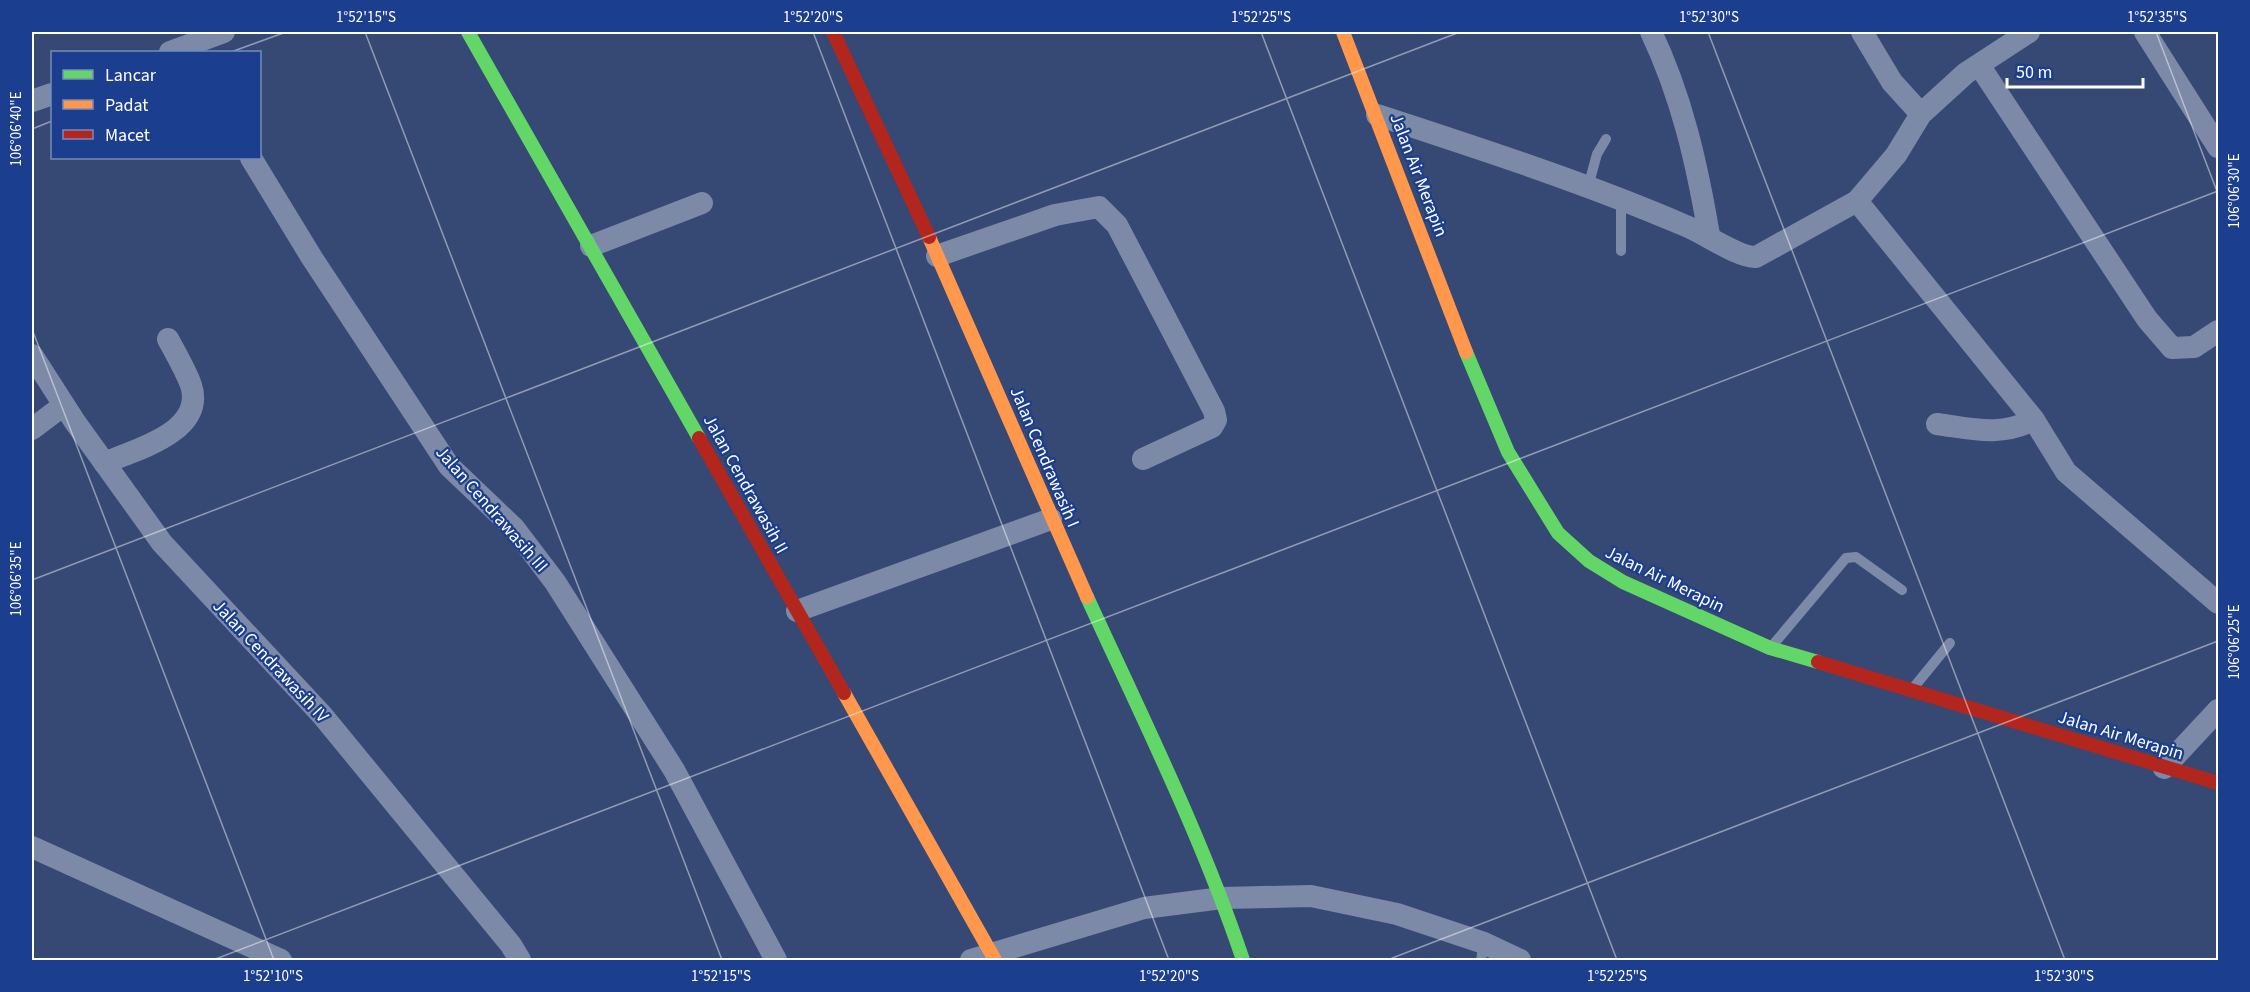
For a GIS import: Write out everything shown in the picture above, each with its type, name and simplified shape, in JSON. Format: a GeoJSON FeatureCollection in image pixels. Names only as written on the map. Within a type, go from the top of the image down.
{"type":"FeatureCollection","features":[{"type":"Feature","properties":{"kind":"street"},"geometry":{"type":"LineString","coordinates":[[178,46],[224,32]]}},
{"type":"Feature","properties":{"kind":"street","name":"Jalan Cendrawasih II"},"geometry":{"type":"LineString","coordinates":[[468,32],[994,957]]}},
{"type":"Feature","properties":{"kind":"street","name":"Jalan Cendrawasih I"},"geometry":{"type":"LineString","coordinates":[[833,32],[937,256],[1051,519],[1222,898],[1243,960]]}},
{"type":"Feature","properties":{"kind":"street","name":"Jalan Air Merapin"},"geometry":{"type":"LineString","coordinates":[[1343,32],[1377,115],[1473,369],[1508,452],[1558,533],[1589,561],[1623,582],[1770,648],[2218,783]]}},
{"type":"Feature","properties":{"kind":"street"},"geometry":{"type":"LineString","coordinates":[[1651,32],[1682,107],[1698,168],[1709,236]]}},
{"type":"Feature","properties":{"kind":"street"},"geometry":{"type":"LineString","coordinates":[[1862,32],[1892,82],[1922,114]]}},
{"type":"Feature","properties":{"kind":"street"},"geometry":{"type":"LineString","coordinates":[[1377,115],[1621,199],[1709,236],[1742,256],[1756,257],[1857,201],[1896,155],[1922,114],[1966,73],[2029,32]]}},
{"type":"Feature","properties":{"kind":"street"},"geometry":{"type":"LineString","coordinates":[[2145,32],[2218,147]]}},
{"type":"Feature","properties":{"kind":"street"},"geometry":{"type":"LineString","coordinates":[[1979,65],[2147,319],[2172,348],[2194,347],[2218,331]]}},
{"type":"Feature","properties":{"kind":"street"},"geometry":{"type":"LineString","coordinates":[[32,101],[51,94]]}},
{"type":"Feature","properties":{"kind":"street","name":"Jalan Cendrawasih III"},"geometry":{"type":"LineString","coordinates":[[252,159],[312,258],[449,466],[513,528],[555,582],[674,770],[776,960]]}},
{"type":"Feature","properties":{"kind":"street"},"geometry":{"type":"LineString","coordinates":[[1857,201],[2034,420],[2066,472],[2218,603]]}},
{"type":"Feature","properties":{"kind":"street"},"geometry":{"type":"LineString","coordinates":[[591,246],[702,204]]}},
{"type":"Feature","properties":{"kind":"street"},"geometry":{"type":"LineString","coordinates":[[937,256],[1055,215],[1099,207],[1107,212],[1117,225],[1214,411],[1216,420],[1212,427],[1143,459]]}},
{"type":"Feature","properties":{"kind":"street"},"geometry":{"type":"LineString","coordinates":[[104,463],[171,433],[189,413],[193,397],[191,386],[168,339]]}},
{"type":"Feature","properties":{"kind":"street","name":"Jalan Cendrawasih IV"},"geometry":{"type":"LineString","coordinates":[[32,354],[64,405],[162,543],[322,715],[511,945],[520,960]]}},
{"type":"Feature","properties":{"kind":"street"},"geometry":{"type":"LineString","coordinates":[[32,429],[64,405]]}},
{"type":"Feature","properties":{"kind":"street"},"geometry":{"type":"LineString","coordinates":[[1937,424],[1985,431],[2007,431],[2034,420]]}},
{"type":"Feature","properties":{"kind":"street"},"geometry":{"type":"LineString","coordinates":[[797,611],[1051,519]]}},
{"type":"Feature","properties":{"kind":"street"},"geometry":{"type":"LineString","coordinates":[[2164,768],[2218,710]]}},
{"type":"Feature","properties":{"kind":"street"},"geometry":{"type":"LineString","coordinates":[[32,847],[280,960]]}},
{"type":"Feature","properties":{"kind":"street"},"geometry":{"type":"LineString","coordinates":[[971,960],[994,957],[1144,908],[1222,898],[1311,896],[1397,914],[1483,951],[1520,960]]}},
{"type":"Feature","properties":{"kind":"lane"},"geometry":{"type":"LineString","coordinates":[[1588,187],[1598,154],[1606,139]]}},
{"type":"Feature","properties":{"kind":"lane"},"geometry":{"type":"LineString","coordinates":[[1621,199],[1621,251]]}},
{"type":"Feature","properties":{"kind":"lane"},"geometry":{"type":"LineString","coordinates":[[1770,648],[1846,558],[1856,556],[1902,590]]}},
{"type":"Feature","properties":{"kind":"lane"},"geometry":{"type":"LineString","coordinates":[[1912,690],[1950,643]]}},
{"type":"Feature","properties":{"kind":"traffic: fast"},"geometry":{"type":"LineString","coordinates":[[468,32],[699,438]]}},
{"type":"Feature","properties":{"kind":"traffic: fast"},"geometry":{"type":"LineString","coordinates":[[1466,352],[1508,452],[1558,533],[1589,561],[1623,582],[1770,648],[1818,662]]}},
{"type":"Feature","properties":{"kind":"traffic: fast"},"geometry":{"type":"LineString","coordinates":[[1087,597],[1190,822],[1243,960]]}},
{"type":"Feature","properties":{"kind":"traffic: slow"},"geometry":{"type":"LineString","coordinates":[[1343,32],[1466,352]]}},
{"type":"Feature","properties":{"kind":"traffic: slow"},"geometry":{"type":"LineString","coordinates":[[929,237],[1087,597]]}},
{"type":"Feature","properties":{"kind":"traffic: slow"},"geometry":{"type":"LineString","coordinates":[[844,693],[995,960]]}},
{"type":"Feature","properties":{"kind":"traffic: jam"},"geometry":{"type":"LineString","coordinates":[[833,32],[929,237]]}},
{"type":"Feature","properties":{"kind":"traffic: jam"},"geometry":{"type":"LineString","coordinates":[[699,438],[844,693]]}},
{"type":"Feature","properties":{"kind":"traffic: jam"},"geometry":{"type":"LineString","coordinates":[[1818,662],[2218,783]]}}]}
